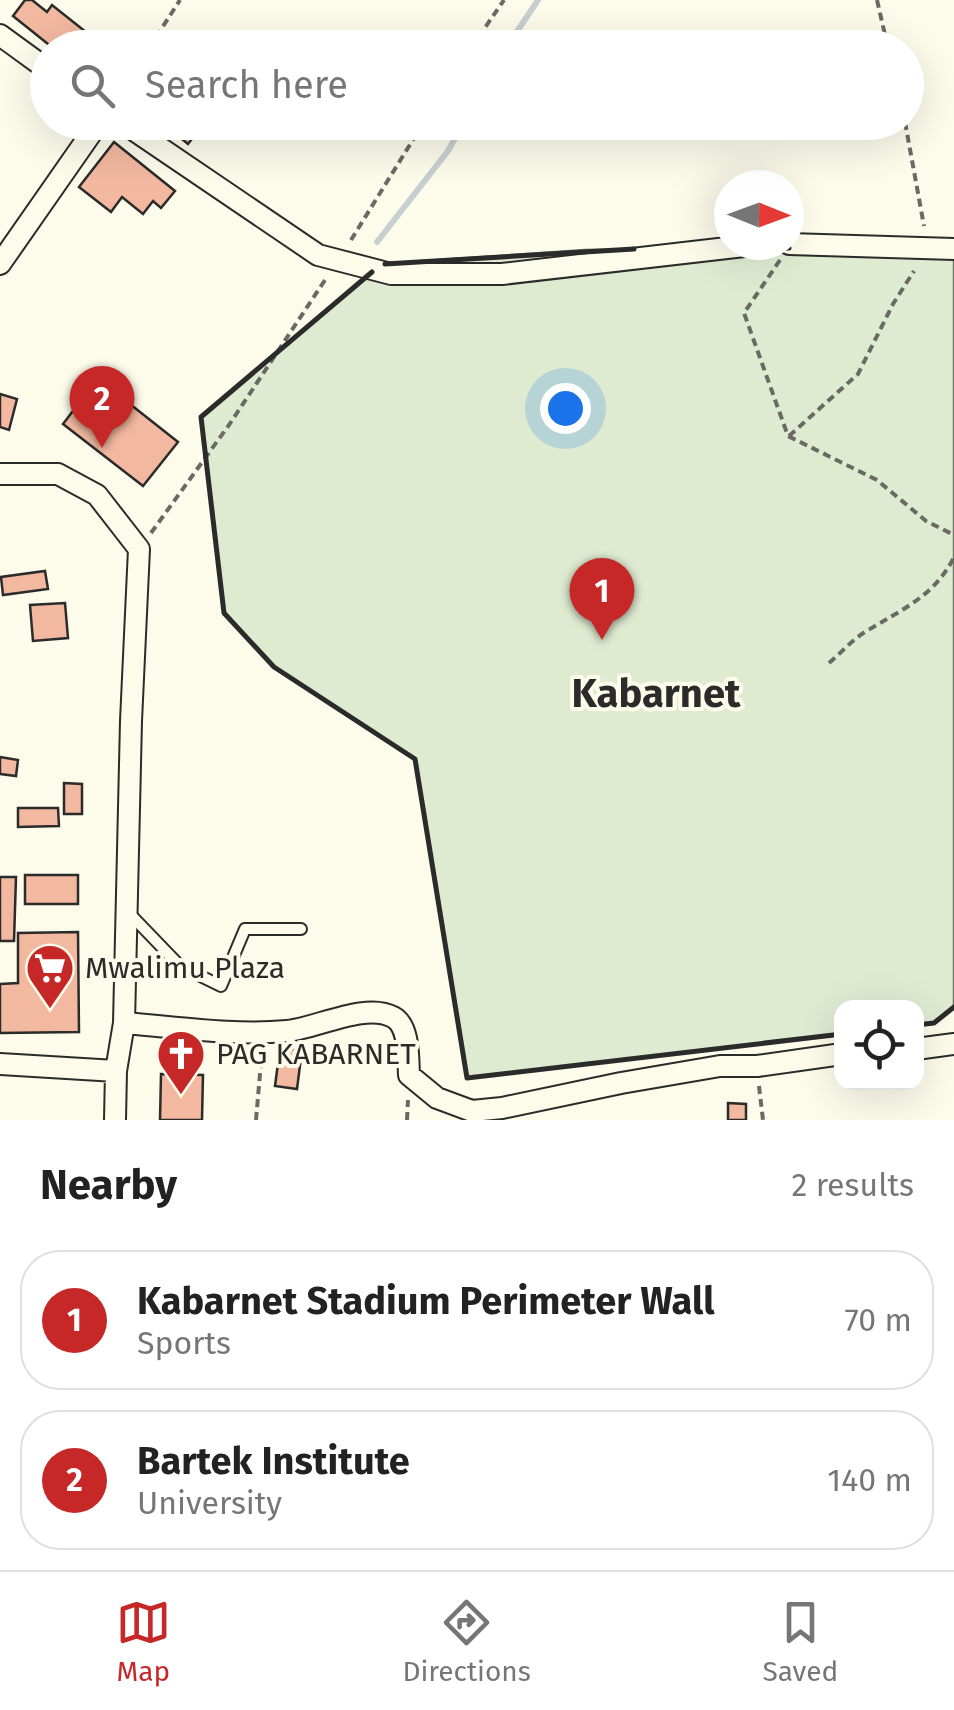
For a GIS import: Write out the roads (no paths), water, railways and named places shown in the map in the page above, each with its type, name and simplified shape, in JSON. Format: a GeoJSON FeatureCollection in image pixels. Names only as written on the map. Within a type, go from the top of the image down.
{"type":"FeatureCollection","features":[{"type":"Feature","properties":{"kind":"street"},"geometry":{"type":"LineString","coordinates":[[0,35],[30,57]]}},
{"type":"Feature","properties":{"kind":"street"},"geometry":{"type":"LineString","coordinates":[[0,264],[86,140]]}},
{"type":"Feature","properties":{"kind":"street"},"geometry":{"type":"LineString","coordinates":[[149,140],[318,255],[391,274],[502,274],[714,250]]}},
{"type":"Feature","properties":{"kind":"street"},"geometry":{"type":"LineString","coordinates":[[804,245],[954,249]]}},
{"type":"Feature","properties":{"kind":"street"},"geometry":{"type":"LineString","coordinates":[[0,474],[58,474],[97,495],[139,548],[124,1023],[116,1071],[115,1120]]}},
{"type":"Feature","properties":{"kind":"street"},"geometry":{"type":"LineString","coordinates":[[124,1023],[263,1032],[315,1026],[370,1012],[394,1018],[406,1042],[409,1075],[437,1098],[472,1110],[502,1108],[621,1082],[720,1066],[757,1066],[834,1055]]}},
{"type":"Feature","properties":{"kind":"street"},"geometry":{"type":"LineString","coordinates":[[924,1048],[954,1044]]}},
{"type":"Feature","properties":{"kind":"street"},"geometry":{"type":"LineString","coordinates":[[0,1064],[116,1071]]}},
{"type":"Feature","properties":{"kind":"lane"},"geometry":{"type":"LineString","coordinates":[[127,912],[180,966],[222,986],[245,929],[301,929]]}},
{"type":"Feature","properties":{"kind":"waterway"},"geometry":{"type":"LineString","coordinates":[[518,30],[538,0]]}},
{"type":"Feature","properties":{"kind":"waterway"},"geometry":{"type":"LineString","coordinates":[[377,242],[454,140]]}},
{"type":"Feature","properties":{"kind":"place","name":"Bartek Institute"},"geometry":{"type":"Point","coordinates":[102,448]}},
{"type":"Feature","properties":{"kind":"place","name":"Kabarnet Stadium Perimeter Wall"},"geometry":{"type":"Point","coordinates":[602,640]}},
{"type":"Feature","properties":{"kind":"place","name":"Mwalimu Plaza"},"geometry":{"type":"Point","coordinates":[50,1010]}},
{"type":"Feature","properties":{"kind":"place","name":"PAG KABARNET"},"geometry":{"type":"Point","coordinates":[181,1096]}},
{"type":"Feature","properties":{"kind":"district","name":"Kabarnet"},"geometry":{"type":"Point","coordinates":[656,694]}}]}
